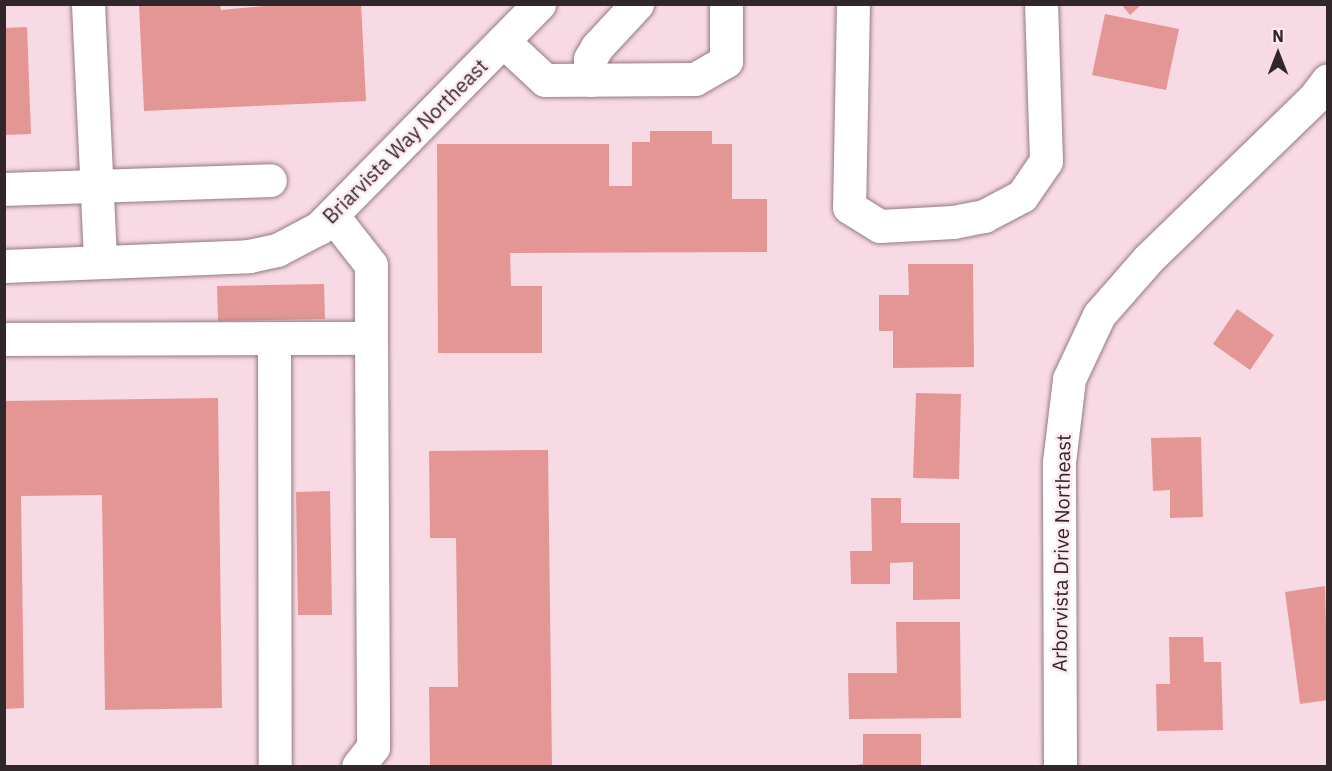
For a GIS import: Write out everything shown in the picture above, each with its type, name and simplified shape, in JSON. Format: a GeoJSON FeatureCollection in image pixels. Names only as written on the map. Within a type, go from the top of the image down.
{"type":"FeatureCollection","features":[{"type":"Feature","properties":{"kind":"street"},"geometry":{"type":"LineString","coordinates":[[88,4],[100,261]]}},
{"type":"Feature","properties":{"kind":"street","name":"Briarvista Way Northeast"},"geometry":{"type":"LineString","coordinates":[[4,266],[249,256],[277,250],[319,228],[539,4]]}},
{"type":"Feature","properties":{"kind":"street"},"geometry":{"type":"LineString","coordinates":[[590,80],[590,59],[597,47],[637,4]]}},
{"type":"Feature","properties":{"kind":"street"},"geometry":{"type":"LineString","coordinates":[[503,41],[545,80],[695,79],[714,71],[726,61],[726,4]]}},
{"type":"Feature","properties":{"kind":"street"},"geometry":{"type":"LineString","coordinates":[[853,4],[849,207],[880,226],[954,222],[984,216],[1022,196],[1046,161],[1041,4]]}},
{"type":"Feature","properties":{"kind":"street","name":"Arborvista Drive Northeast"},"geometry":{"type":"LineString","coordinates":[[1060,766],[1059,462],[1069,378],[1099,315],[1148,259],[1315,97],[1328,80]]}},
{"type":"Feature","properties":{"kind":"street"},"geometry":{"type":"LineString","coordinates":[[4,189],[270,180]]}},
{"type":"Feature","properties":{"kind":"street"},"geometry":{"type":"LineString","coordinates":[[332,215],[371,265],[373,747],[358,766]]}},
{"type":"Feature","properties":{"kind":"street"},"geometry":{"type":"LineString","coordinates":[[4,339],[371,338]]}},
{"type":"Feature","properties":{"kind":"street"},"geometry":{"type":"LineString","coordinates":[[274,339],[276,766]]}},
{"type":"Feature","properties":{"kind":"building"},"geometry":{"type":"Polygon","coordinates":[[[288,4],[361,4],[366,101],[144,111],[139,5],[220,5],[221,10],[288,4]]]}},
{"type":"Feature","properties":{"kind":"building"},"geometry":{"type":"Polygon","coordinates":[[[1121,4],[1142,4],[1130,15],[1121,4]]]}},
{"type":"Feature","properties":{"kind":"building"},"geometry":{"type":"Polygon","coordinates":[[[1105,14],[1179,29],[1166,90],[1092,75],[1105,14]]]}},
{"type":"Feature","properties":{"kind":"building"},"geometry":{"type":"Polygon","coordinates":[[[27,27],[31,134],[4,135],[4,28],[27,27]]]}},
{"type":"Feature","properties":{"kind":"building"},"geometry":{"type":"Polygon","coordinates":[[[650,131],[712,131],[712,144],[732,144],[732,199],[767,199],[767,252],[510,253],[511,286],[542,286],[542,353],[438,353],[437,144],[609,144],[609,186],[632,186],[632,142],[650,142],[650,131]]]}},
{"type":"Feature","properties":{"kind":"building"},"geometry":{"type":"Polygon","coordinates":[[[908,264],[973,264],[974,367],[893,368],[893,331],[879,331],[879,295],[909,295],[908,264]]]}},
{"type":"Feature","properties":{"kind":"building"},"geometry":{"type":"Polygon","coordinates":[[[324,284],[325,319],[218,321],[217,286],[324,284]]]}},
{"type":"Feature","properties":{"kind":"building"},"geometry":{"type":"Polygon","coordinates":[[[1237,309],[1274,335],[1250,370],[1213,344],[1237,309]]]}},
{"type":"Feature","properties":{"kind":"building"},"geometry":{"type":"Polygon","coordinates":[[[916,393],[961,394],[959,479],[913,478],[916,393]]]}},
{"type":"Feature","properties":{"kind":"building"},"geometry":{"type":"Polygon","coordinates":[[[218,398],[222,708],[105,710],[102,495],[21,496],[24,708],[4,709],[4,401],[218,398]]]}},
{"type":"Feature","properties":{"kind":"building"},"geometry":{"type":"Polygon","coordinates":[[[1201,437],[1203,517],[1170,518],[1170,490],[1153,491],[1151,438],[1201,437]]]}},
{"type":"Feature","properties":{"kind":"building"},"geometry":{"type":"Polygon","coordinates":[[[548,450],[552,766],[430,766],[429,687],[458,687],[456,538],[430,538],[429,451],[548,450]]]}},
{"type":"Feature","properties":{"kind":"building"},"geometry":{"type":"Polygon","coordinates":[[[330,491],[332,615],[298,615],[296,492],[330,491]]]}},
{"type":"Feature","properties":{"kind":"building"},"geometry":{"type":"Polygon","coordinates":[[[871,498],[901,498],[901,523],[960,523],[960,599],[913,600],[913,562],[890,563],[890,584],[851,584],[850,551],[872,551],[871,498]]]}},
{"type":"Feature","properties":{"kind":"building"},"geometry":{"type":"Polygon","coordinates":[[[1325,586],[1328,700],[1300,704],[1285,592],[1325,586]]]}},
{"type":"Feature","properties":{"kind":"building"},"geometry":{"type":"Polygon","coordinates":[[[896,622],[960,622],[961,718],[849,719],[848,673],[897,673],[896,622]]]}},
{"type":"Feature","properties":{"kind":"building"},"geometry":{"type":"Polygon","coordinates":[[[1169,637],[1203,637],[1204,662],[1221,662],[1223,730],[1157,731],[1156,684],[1170,684],[1169,637]]]}},
{"type":"Feature","properties":{"kind":"building"},"geometry":{"type":"Polygon","coordinates":[[[863,734],[921,734],[921,766],[848,766],[863,764],[863,734]]]}}]}
